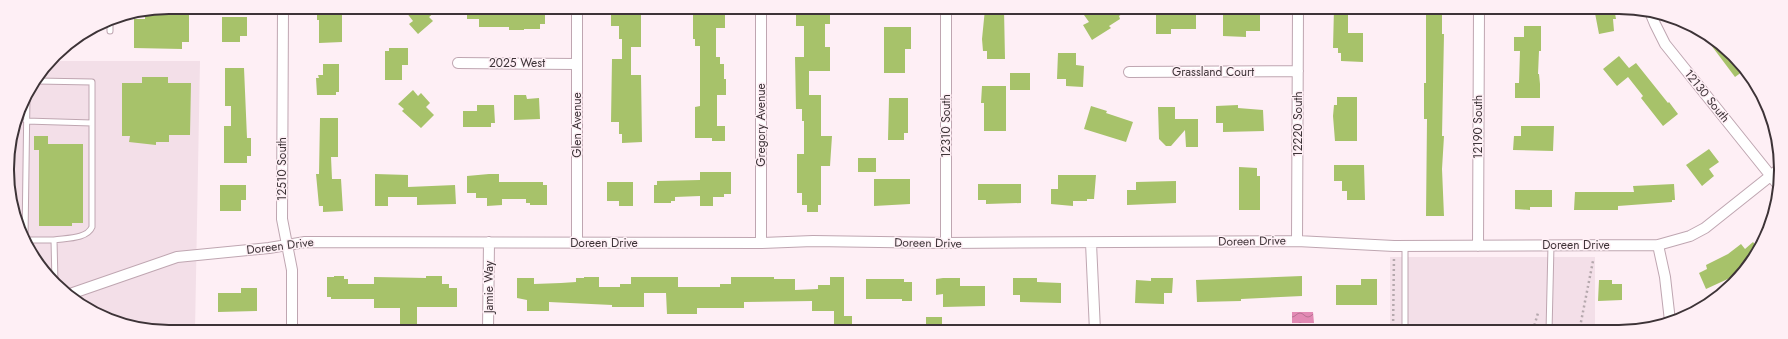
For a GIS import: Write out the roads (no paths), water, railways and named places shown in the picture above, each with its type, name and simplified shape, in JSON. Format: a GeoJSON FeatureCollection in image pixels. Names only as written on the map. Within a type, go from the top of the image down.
{"type":"FeatureCollection","features":[{"type":"Feature","properties":{"kind":"street","name":"12510 South"},"geometry":{"type":"LineString","coordinates":[[283,14],[282,219],[292,270],[292,325]]}},
{"type":"Feature","properties":{"kind":"street","name":"Glen Avenue"},"geometry":{"type":"LineString","coordinates":[[577,14],[577,242]]}},
{"type":"Feature","properties":{"kind":"street","name":"Gregory Avenue"},"geometry":{"type":"LineString","coordinates":[[761,14],[761,243]]}},
{"type":"Feature","properties":{"kind":"street","name":"12310 South"},"geometry":{"type":"LineString","coordinates":[[946,14],[946,243]]}},
{"type":"Feature","properties":{"kind":"street","name":"12220 South"},"geometry":{"type":"LineString","coordinates":[[1297,240],[1298,14]]}},
{"type":"Feature","properties":{"kind":"street","name":"12190 South"},"geometry":{"type":"LineString","coordinates":[[1478,246],[1479,14]]}},
{"type":"Feature","properties":{"kind":"street","name":"12130 South"},"geometry":{"type":"LineString","coordinates":[[1652,18],[1665,44],[1774,172]]}},
{"type":"Feature","properties":{"kind":"street","name":"2025 West"},"geometry":{"type":"LineString","coordinates":[[458,63],[577,64]]}},
{"type":"Feature","properties":{"kind":"street","name":"Grassland Court"},"geometry":{"type":"LineString","coordinates":[[1129,72],[1298,71]]}},
{"type":"Feature","properties":{"kind":"street","name":"Doreen Drive"},"geometry":{"type":"LineString","coordinates":[[74,292],[177,257],[269,248],[305,242],[761,243],[813,241],[946,243],[1297,240],[1394,246],[1658,245],[1690,236],[1705,228],[1774,174]]}},
{"type":"Feature","properties":{"kind":"street","name":"Jamie Way"},"geometry":{"type":"LineString","coordinates":[[488,325],[489,242]]}},
{"type":"Feature","properties":{"kind":"street"},"geometry":{"type":"LineString","coordinates":[[1091,242],[1095,325]]}},
{"type":"Feature","properties":{"kind":"street"},"geometry":{"type":"LineString","coordinates":[[1658,245],[1666,284],[1670,316]]}},
{"type":"Feature","properties":{"kind":"lane"},"geometry":{"type":"LineString","coordinates":[[110,26],[110,31]]}},
{"type":"Feature","properties":{"kind":"lane"},"geometry":{"type":"LineString","coordinates":[[31,239],[54,240],[84,235],[91,230],[92,227],[92,82],[41,81]]}},
{"type":"Feature","properties":{"kind":"lane"},"geometry":{"type":"LineString","coordinates":[[26,109],[26,229]]}},
{"type":"Feature","properties":{"kind":"lane"},"geometry":{"type":"LineString","coordinates":[[26,121],[92,123]]}},
{"type":"Feature","properties":{"kind":"lane"},"geometry":{"type":"LineString","coordinates":[[54,240],[55,274]]}},
{"type":"Feature","properties":{"kind":"lane"},"geometry":{"type":"LineString","coordinates":[[1549,325],[1551,245]]}},
{"type":"Feature","properties":{"kind":"lane"},"geometry":{"type":"LineString","coordinates":[[1405,246],[1405,325]]}},
{"type":"Feature","properties":{"kind":"water"},"geometry":{"type":"Polygon","coordinates":[[[1292,312],[1313,312],[1314,323],[1292,323],[1292,312]]]}}]}
